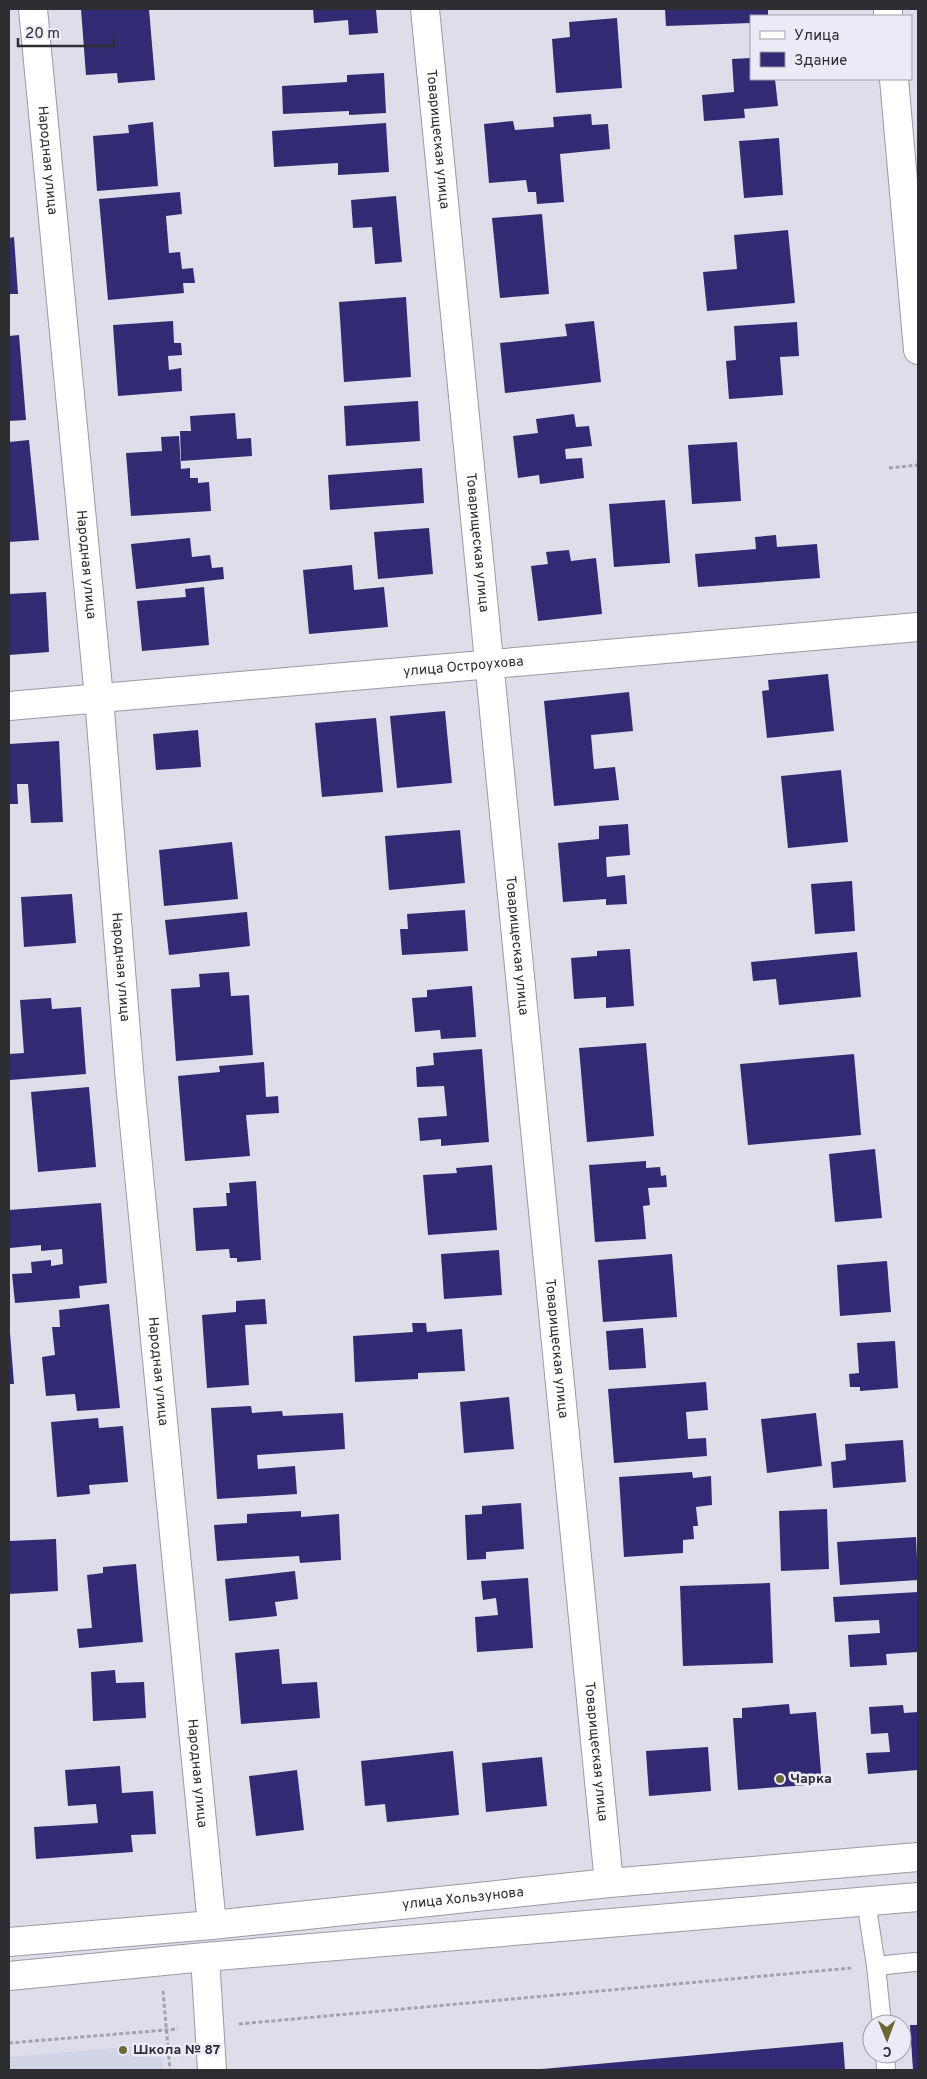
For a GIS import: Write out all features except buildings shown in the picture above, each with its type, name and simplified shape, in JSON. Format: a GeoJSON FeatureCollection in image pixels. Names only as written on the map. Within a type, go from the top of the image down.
{"type":"FeatureCollection","features":[{"type":"Feature","properties":{"kind":"street","name":"Народная улица"},"geometry":{"type":"LineString","coordinates":[[32,9],[99,698],[131,1092],[212,1926]]}},
{"type":"Feature","properties":{"kind":"street","name":"Товарищеская улица"},"geometry":{"type":"LineString","coordinates":[[425,9],[609,1883]]}},
{"type":"Feature","properties":{"kind":"street"},"geometry":{"type":"LineString","coordinates":[[894,80],[911,181],[918,350]]}},
{"type":"Feature","properties":{"kind":"street","name":"улица Остроухова"},"geometry":{"type":"LineString","coordinates":[[9,706],[918,627]]}},
{"type":"Feature","properties":{"kind":"street","name":"улица Хользунова"},"geometry":{"type":"LineString","coordinates":[[9,1942],[212,1926],[609,1883],[918,1857]]}},
{"type":"Feature","properties":{"kind":"street"},"geometry":{"type":"LineString","coordinates":[[9,1976],[205,1957],[918,1897]]}},
{"type":"Feature","properties":{"kind":"street"},"geometry":{"type":"LineString","coordinates":[[205,1957],[212,2070]]}},
{"type":"Feature","properties":{"kind":"lane"},"geometry":{"type":"LineString","coordinates":[[866,1901],[881,2014]]}},
{"type":"Feature","properties":{"kind":"lane"},"geometry":{"type":"LineString","coordinates":[[876,1966],[915,1962]]}},
{"type":"Feature","properties":{"kind":"path"},"geometry":{"type":"LineString","coordinates":[[890,468],[918,466]]}},
{"type":"Feature","properties":{"kind":"path"},"geometry":{"type":"LineString","coordinates":[[9,2043],[208,2027],[876,1966]]}},
{"type":"Feature","properties":{"kind":"path"},"geometry":{"type":"LineString","coordinates":[[162,1987],[170,2070]]}},
{"type":"Feature","properties":{"kind":"shaded area","name":"Школа № 87"},"geometry":{"type":"Polygon","coordinates":[[[161,2044],[163,2070],[9,2070],[9,2057],[161,2044]]]}},
{"type":"Feature","properties":{"kind":"place","name":"Чарка"},"geometry":{"type":"Point","coordinates":[780,1779]}},
{"type":"Feature","properties":{"kind":"place","name":"Школа № 87"},"geometry":{"type":"Point","coordinates":[123,2050]}}]}
